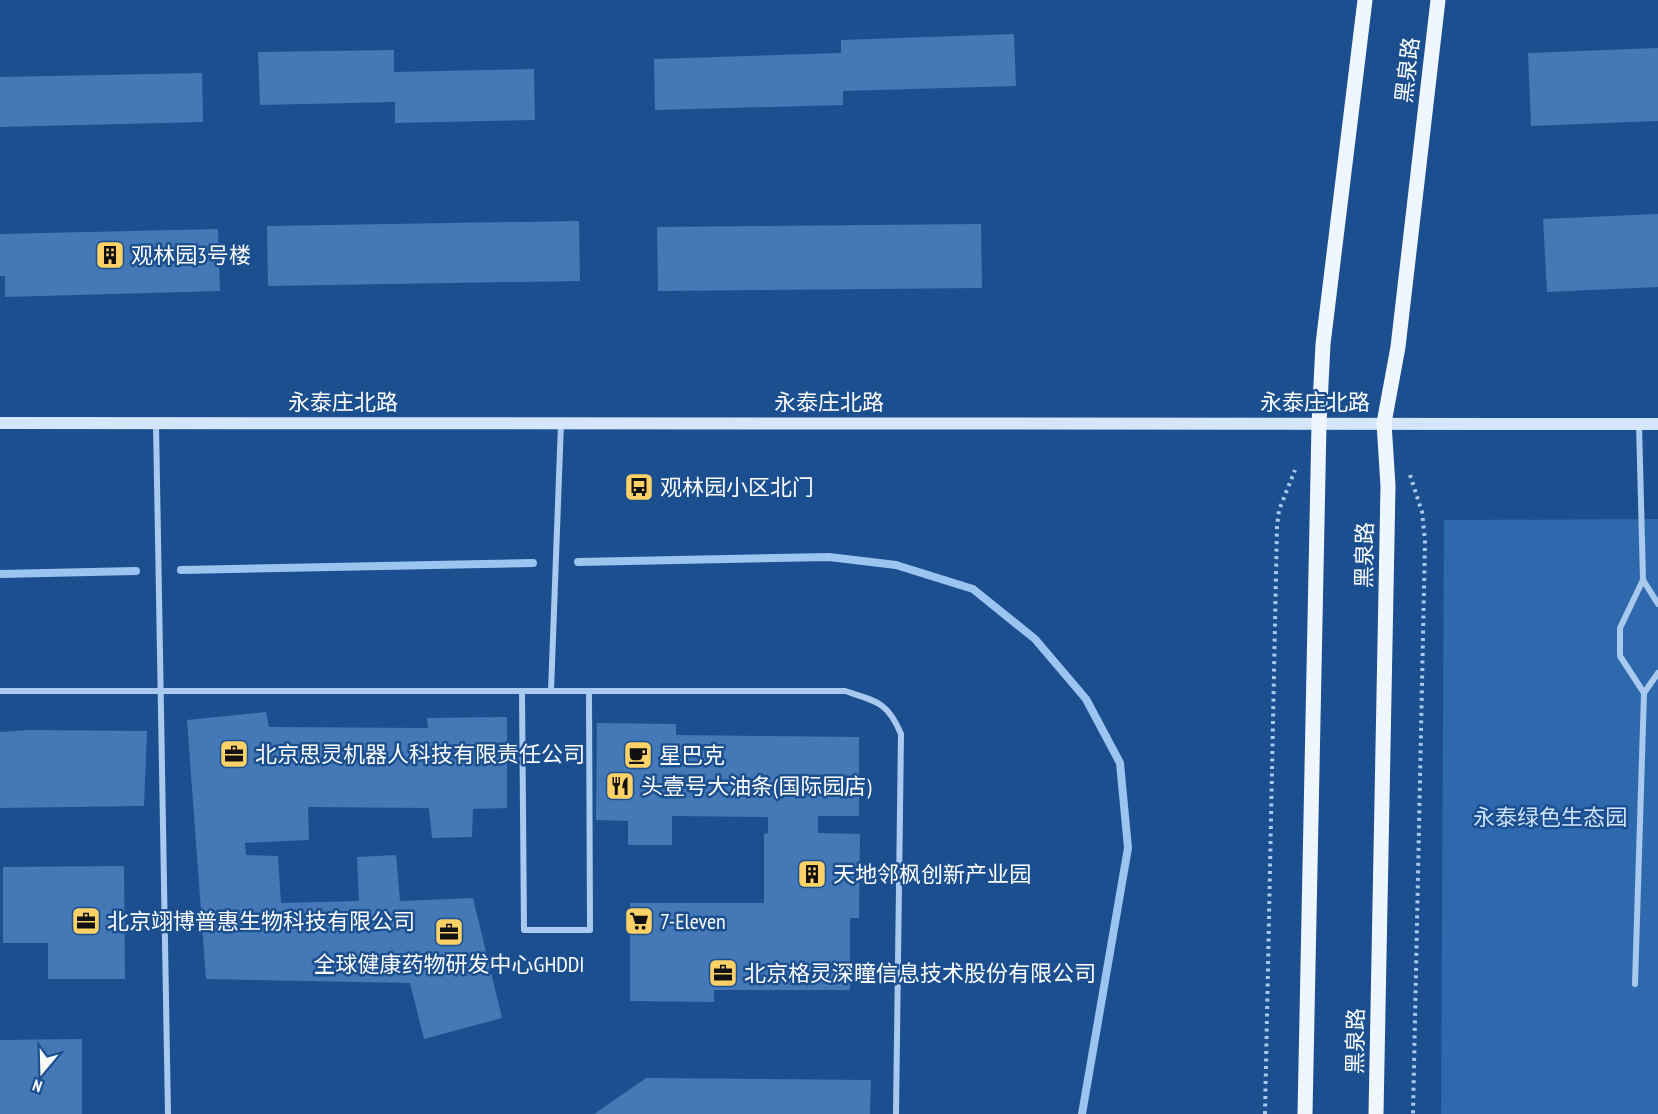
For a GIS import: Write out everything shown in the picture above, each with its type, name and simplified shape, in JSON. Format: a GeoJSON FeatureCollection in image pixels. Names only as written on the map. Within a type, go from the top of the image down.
{"type":"FeatureCollection","features":[{"type":"Feature","properties":{"kind":"main road"},"geometry":{"type":"LineString","coordinates":[[1305,1114],[1318,424],[1323,344],[1365,0]]}},
{"type":"Feature","properties":{"kind":"main road","name":"黑泉路"},"geometry":{"type":"LineString","coordinates":[[1376,1114],[1388,512],[1384,423],[1398,346],[1437,0]]}},
{"type":"Feature","properties":{"kind":"street","name":"永泰庄北路"},"geometry":{"type":"LineString","coordinates":[[0,423],[1658,424]]}},
{"type":"Feature","properties":{"kind":"street"},"geometry":{"type":"LineString","coordinates":[[156,423],[168,1114]]}},
{"type":"Feature","properties":{"kind":"street"},"geometry":{"type":"LineString","coordinates":[[551,691],[561,423]]}},
{"type":"Feature","properties":{"kind":"street"},"geometry":{"type":"LineString","coordinates":[[1639,424],[1643,580],[1620,628],[1620,656],[1644,693]]}},
{"type":"Feature","properties":{"kind":"street"},"geometry":{"type":"LineString","coordinates":[[1643,580],[1658,604]]}},
{"type":"Feature","properties":{"kind":"street"},"geometry":{"type":"LineString","coordinates":[[1635,984],[1644,693],[1658,673]]}},
{"type":"Feature","properties":{"kind":"street"},"geometry":{"type":"LineString","coordinates":[[0,691],[845,691],[879,702],[893,715],[901,734],[896,1114]]}},
{"type":"Feature","properties":{"kind":"street"},"geometry":{"type":"LineString","coordinates":[[522,691],[524,930],[590,930],[588,691]]}},
{"type":"Feature","properties":{"kind":"path"},"geometry":{"type":"LineString","coordinates":[[1265,1114],[1277,537],[1280,510]]}},
{"type":"Feature","properties":{"kind":"path"},"geometry":{"type":"LineString","coordinates":[[1413,1114],[1425,541],[1422,512]]}},
{"type":"Feature","properties":{"kind":"green space","name":"永泰绿色生态园"},"geometry":{"type":"Polygon","coordinates":[[[1658,519],[1658,1114],[1441,1114],[1444,520],[1658,519]]]}},
{"type":"Feature","properties":{"kind":"building"},"geometry":{"type":"Polygon","coordinates":[[[1014,34],[1016,86],[843,91],[843,105],[655,110],[654,59],[841,53],[841,40],[1014,34]]]}},
{"type":"Feature","properties":{"kind":"building"},"geometry":{"type":"Polygon","coordinates":[[[1658,48],[1658,121],[1531,126],[1528,53],[1658,48]]]}},
{"type":"Feature","properties":{"kind":"building"},"geometry":{"type":"Polygon","coordinates":[[[394,50],[394,72],[534,69],[535,120],[395,123],[395,102],[260,105],[258,52],[394,50]]]}},
{"type":"Feature","properties":{"kind":"building"},"geometry":{"type":"Polygon","coordinates":[[[202,73],[203,122],[0,127],[0,77],[202,73]]]}},
{"type":"Feature","properties":{"kind":"building"},"geometry":{"type":"Polygon","coordinates":[[[1658,214],[1658,287],[1547,292],[1543,219],[1658,214]]]}},
{"type":"Feature","properties":{"kind":"building"},"geometry":{"type":"Polygon","coordinates":[[[579,221],[580,281],[268,286],[267,226],[579,221]]]}},
{"type":"Feature","properties":{"kind":"building"},"geometry":{"type":"Polygon","coordinates":[[[981,224],[982,288],[658,291],[657,227],[981,224]]]}},
{"type":"Feature","properties":{"kind":"building","name":"观林园3号楼"},"geometry":{"type":"Polygon","coordinates":[[[218,229],[220,291],[5,297],[5,276],[0,276],[0,234],[218,229]]]}},
{"type":"Feature","properties":{"kind":"building"},"geometry":{"type":"Polygon","coordinates":[[[266,712],[269,727],[428,728],[427,718],[507,717],[507,808],[473,809],[472,837],[432,838],[429,808],[308,807],[309,840],[245,843],[246,855],[278,856],[281,903],[359,901],[357,857],[396,855],[400,901],[473,898],[502,1018],[424,1039],[410,983],[206,979],[187,720],[266,712]]]}},
{"type":"Feature","properties":{"kind":"building","name":"天地邻枫创新产业园"},"geometry":{"type":"Polygon","coordinates":[[[597,723],[676,724],[676,735],[859,737],[859,816],[818,816],[818,833],[860,834],[859,918],[850,918],[850,990],[714,990],[714,1002],[630,1001],[630,903],[764,903],[764,834],[768,833],[768,817],[672,816],[672,845],[628,845],[628,821],[596,820],[597,723]]]}},
{"type":"Feature","properties":{"kind":"building"},"geometry":{"type":"Polygon","coordinates":[[[29,730],[147,731],[144,806],[0,808],[0,732],[29,730]]]}},
{"type":"Feature","properties":{"kind":"building"},"geometry":{"type":"Polygon","coordinates":[[[124,866],[125,979],[48,979],[48,943],[3,943],[3,867],[124,866]]]}},
{"type":"Feature","properties":{"kind":"building"},"geometry":{"type":"Polygon","coordinates":[[[82,1039],[82,1114],[0,1114],[0,1040],[82,1039]]]}},
{"type":"Feature","properties":{"kind":"building"},"geometry":{"type":"Polygon","coordinates":[[[646,1078],[871,1080],[870,1114],[594,1114],[646,1078]]]}},
{"type":"Feature","properties":{"kind":"waterway"},"geometry":{"type":"LineString","coordinates":[[578,562],[829,557],[896,565],[973,589],[1035,639],[1086,699],[1120,763],[1128,848],[1082,1114]]}},
{"type":"Feature","properties":{"kind":"waterway"},"geometry":{"type":"LineString","coordinates":[[181,570],[533,563]]}},
{"type":"Feature","properties":{"kind":"waterway"},"geometry":{"type":"LineString","coordinates":[[0,574],[136,571]]}},
{"type":"Feature","properties":{"kind":"place","name":"观林园3号楼"},"geometry":{"type":"Point","coordinates":[110,255]}},
{"type":"Feature","properties":{"kind":"place","name":"观林园小区北门"},"geometry":{"type":"Point","coordinates":[639,487]}},
{"type":"Feature","properties":{"kind":"place","name":"北京思灵机器人科技有限责任公司"},"geometry":{"type":"Point","coordinates":[234,754]}},
{"type":"Feature","properties":{"kind":"place","name":"星巴克"},"geometry":{"type":"Point","coordinates":[638,755]}},
{"type":"Feature","properties":{"kind":"place","name":"头壹号大油条(国际园店)"},"geometry":{"type":"Point","coordinates":[620,786]}},
{"type":"Feature","properties":{"kind":"place","name":"天地邻枫创新产业园"},"geometry":{"type":"Point","coordinates":[812,874]}},
{"type":"Feature","properties":{"kind":"place","name":"北京翊博普惠生物科技有限公司"},"geometry":{"type":"Point","coordinates":[86,921]}},
{"type":"Feature","properties":{"kind":"place","name":"7-Eleven"},"geometry":{"type":"Point","coordinates":[639,921]}},
{"type":"Feature","properties":{"kind":"place","name":"全球健康药物研发中心GHDDI"},"geometry":{"type":"Point","coordinates":[449,932]}},
{"type":"Feature","properties":{"kind":"place","name":"北京格灵深瞳信息技术股份有限公司"},"geometry":{"type":"Point","coordinates":[723,973]}}]}
